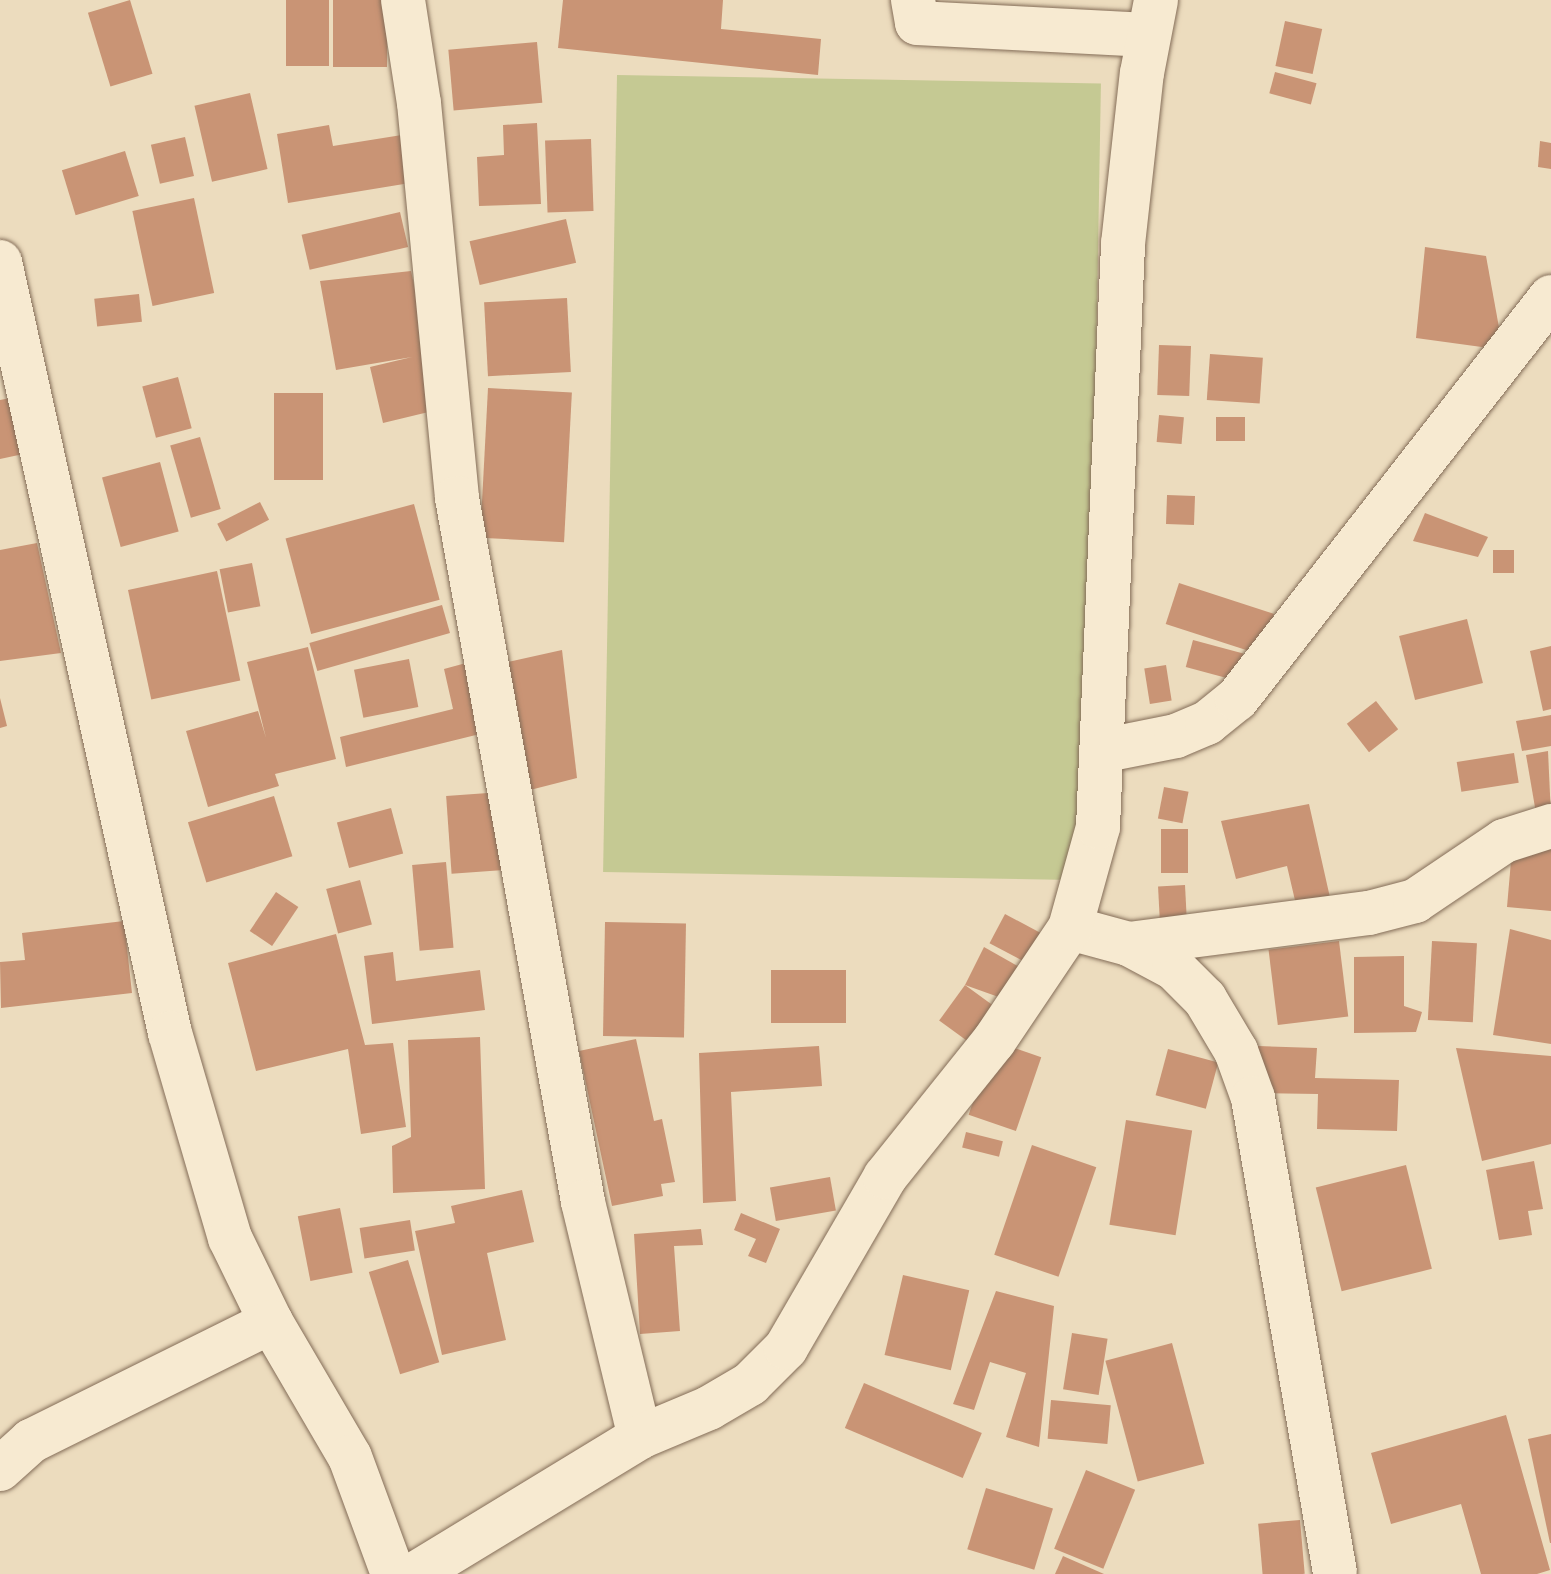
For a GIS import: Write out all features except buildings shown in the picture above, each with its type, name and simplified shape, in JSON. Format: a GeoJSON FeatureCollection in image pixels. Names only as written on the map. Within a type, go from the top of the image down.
{"type":"FeatureCollection","features":[{"type":"Feature","properties":{"kind":"street"},"geometry":{"type":"LineString","coordinates":[[403,0],[419,103],[457,498],[583,1202],[640,1437]]}},
{"type":"Feature","properties":{"kind":"street"},"geometry":{"type":"LineString","coordinates":[[415,1574],[640,1437],[709,1408],[750,1384],[786,1348],[885,1177],[994,1041],[1070,928],[1098,827],[1123,244],[1152,17],[917,23],[913,0]]}},
{"type":"Feature","properties":{"kind":"street"},"geometry":{"type":"LineString","coordinates":[[0,262],[170,1033],[230,1238],[271,1322],[350,1457],[393,1574]]}},
{"type":"Feature","properties":{"kind":"street"},"geometry":{"type":"LineString","coordinates":[[1101,751],[1176,736],[1207,723],[1237,699],[1551,297]]}},
{"type":"Feature","properties":{"kind":"street"},"geometry":{"type":"LineString","coordinates":[[1129,944],[1369,913],[1415,901],[1504,841],[1551,826]]}},
{"type":"Feature","properties":{"kind":"street"},"geometry":{"type":"LineString","coordinates":[[1070,928],[1129,944],[1174,968],[1205,999],[1236,1051],[1253,1098],[1335,1572]]}},
{"type":"Feature","properties":{"kind":"street"},"geometry":{"type":"LineString","coordinates":[[10,1447],[271,1322]]}},
{"type":"Feature","properties":{"kind":"green space"},"geometry":{"type":"Polygon","coordinates":[[[617,75],[1101,83],[1087,880],[603,872],[617,75]]]}}]}
